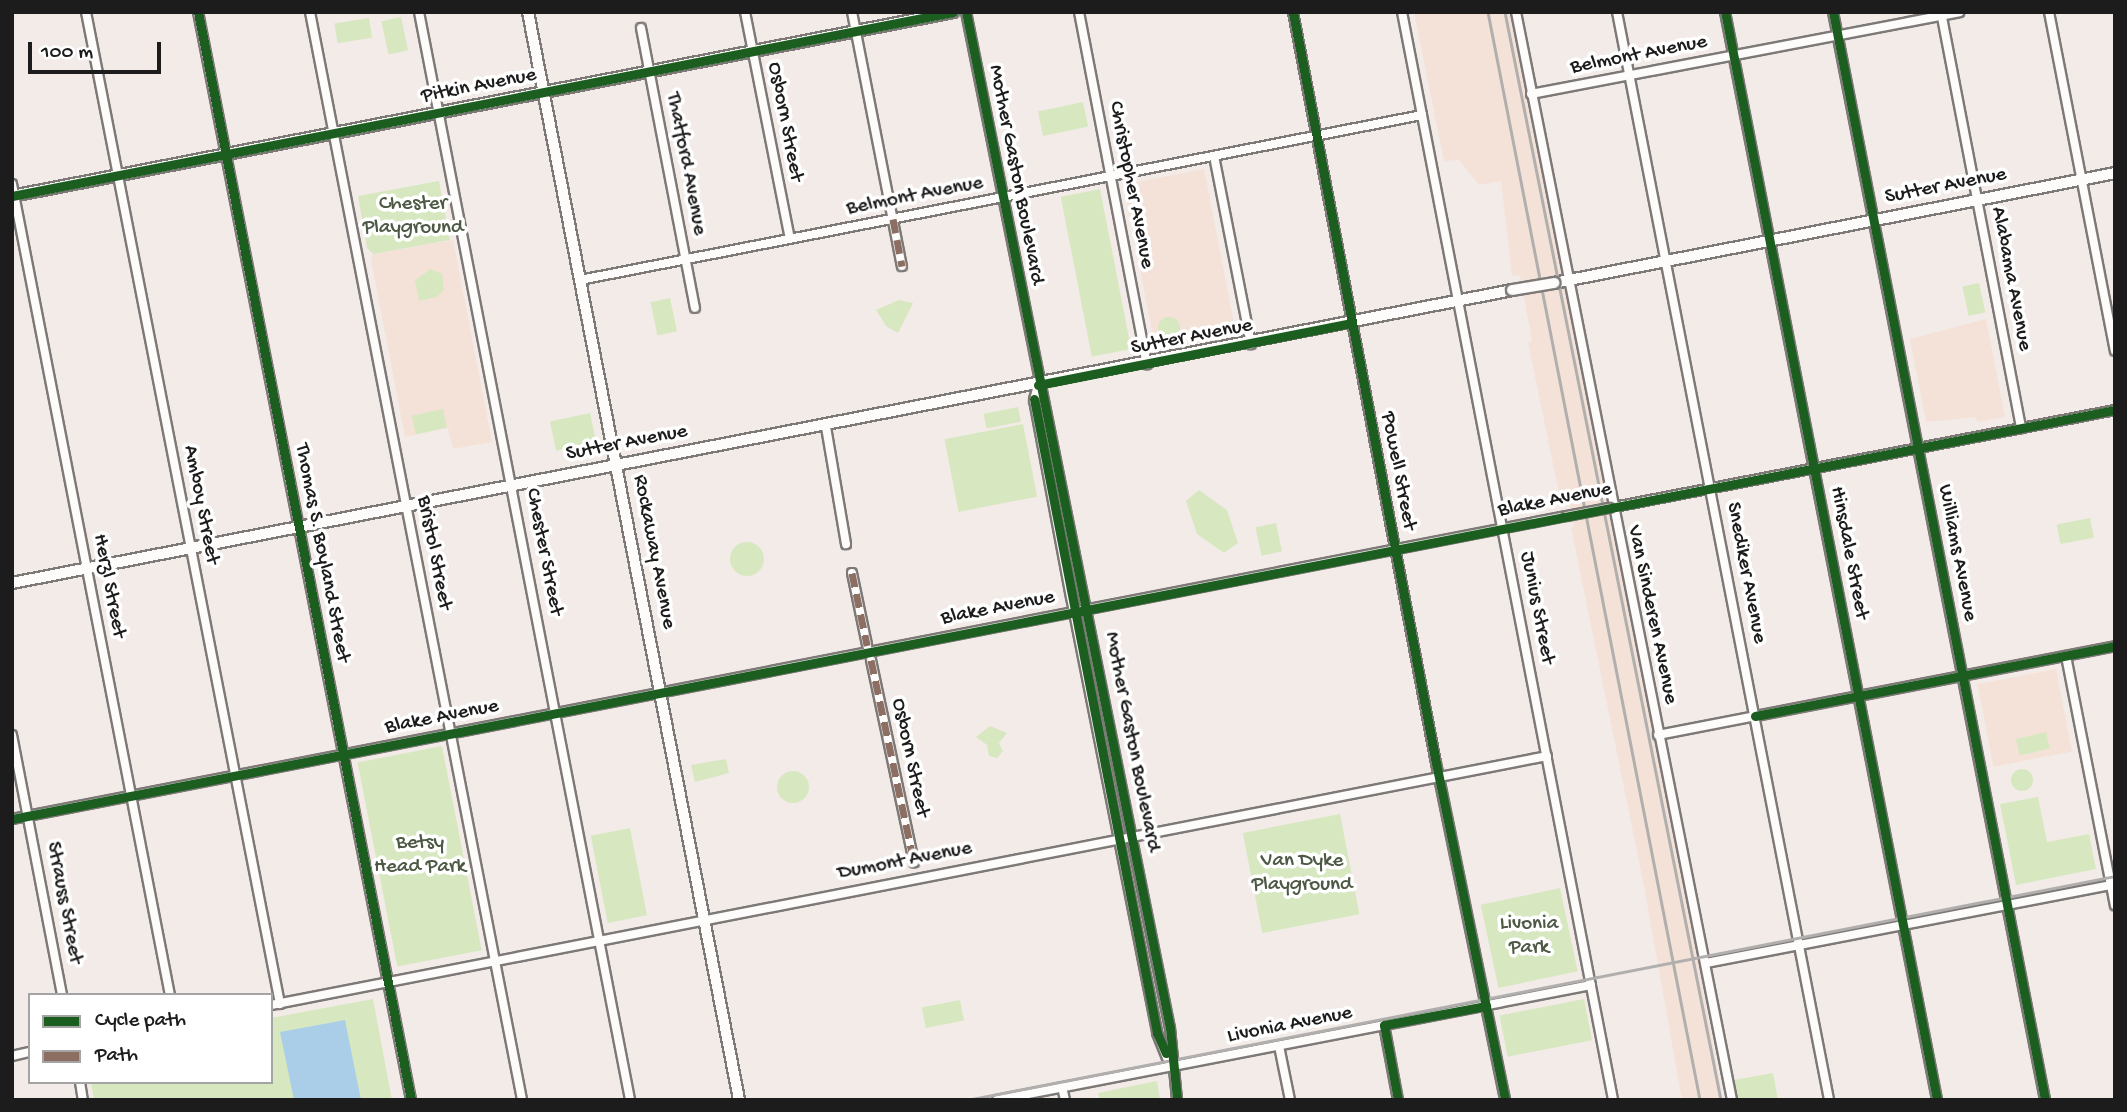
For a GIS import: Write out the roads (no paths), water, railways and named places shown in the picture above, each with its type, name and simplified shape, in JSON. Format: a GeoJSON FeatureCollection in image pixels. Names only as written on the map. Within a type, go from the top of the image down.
{"type":"FeatureCollection","features":[{"type":"Feature","properties":{"kind":"street","name":"Amboy Street"},"geometry":{"type":"LineString","coordinates":[[86,12],[235,776],[276,1004]]}},
{"type":"Feature","properties":{"kind":"street","name":"Thomas S. Boyland Street"},"geometry":{"type":"LineString","coordinates":[[198,12],[411,1100]]}},
{"type":"Feature","properties":{"kind":"street","name":"Bristol Street"},"geometry":{"type":"LineString","coordinates":[[310,12],[522,1100]]}},
{"type":"Feature","properties":{"kind":"street","name":"Chester Street"},"geometry":{"type":"LineString","coordinates":[[419,12],[629,1100]]}},
{"type":"Feature","properties":{"kind":"street","name":"Rockaway Avenue"},"geometry":{"type":"LineString","coordinates":[[527,12],[739,1100]]}},
{"type":"Feature","properties":{"kind":"street","name":"Osborn Street"},"geometry":{"type":"LineString","coordinates":[[745,12],[790,239]]}},
{"type":"Feature","properties":{"kind":"street"},"geometry":{"type":"LineString","coordinates":[[852,12],[902,266]]}},
{"type":"Feature","properties":{"kind":"street","name":"Pitkin Avenue"},"geometry":{"type":"LineString","coordinates":[[13,192],[226,155],[953,12]]}},
{"type":"Feature","properties":{"kind":"street","name":"Mother Gaston Boulevard"},"geometry":{"type":"LineString","coordinates":[[966,12],[1038,385],[1046,398],[1170,1028],[1171,1066],[1177,1100]]}},
{"type":"Feature","properties":{"kind":"street","name":"Christopher Avenue"},"geometry":{"type":"LineString","coordinates":[[1079,12],[1147,364]]}},
{"type":"Feature","properties":{"kind":"street","name":"Powell Street"},"geometry":{"type":"LineString","coordinates":[[1293,12],[1438,777],[1505,1100]]}},
{"type":"Feature","properties":{"kind":"street","name":"Junius Street"},"geometry":{"type":"LineString","coordinates":[[1402,12],[1613,1100]]}},
{"type":"Feature","properties":{"kind":"street","name":"Van Sinderen Avenue"},"geometry":{"type":"LineString","coordinates":[[1516,12],[1610,508],[1706,963],[1732,1100]]}},
{"type":"Feature","properties":{"kind":"street","name":"Snediker Avenue"},"geometry":{"type":"LineString","coordinates":[[1618,12],[1829,1100]]}},
{"type":"Feature","properties":{"kind":"street","name":"Hinsdale Street"},"geometry":{"type":"LineString","coordinates":[[1725,12],[1937,1100]]}},
{"type":"Feature","properties":{"kind":"street","name":"Williams Avenue"},"geometry":{"type":"LineString","coordinates":[[1833,12],[2045,1100]]}},
{"type":"Feature","properties":{"kind":"street","name":"Belmont Avenue"},"geometry":{"type":"LineString","coordinates":[[1531,94],[1959,12]]}},
{"type":"Feature","properties":{"kind":"street"},"geometry":{"type":"LineString","coordinates":[[2049,12],[2115,351]]}},
{"type":"Feature","properties":{"kind":"street","name":"Alabama Avenue"},"geometry":{"type":"LineString","coordinates":[[1941,14],[2021,428]]}},
{"type":"Feature","properties":{"kind":"street","name":"Thatford Avenue"},"geometry":{"type":"LineString","coordinates":[[640,28],[695,307]]}},
{"type":"Feature","properties":{"kind":"street","name":"Belmont Avenue"},"geometry":{"type":"LineString","coordinates":[[580,280],[1422,115]]}},
{"type":"Feature","properties":{"kind":"street"},"geometry":{"type":"LineString","coordinates":[[1214,156],[1251,344]]}},
{"type":"Feature","properties":{"kind":"street","name":"Sutter Avenue"},"geometry":{"type":"LineString","coordinates":[[12,583],[826,427],[2115,173]]}},
{"type":"Feature","properties":{"kind":"street","name":"Herzl Street"},"geometry":{"type":"LineString","coordinates":[[13,192],[170,993]]}},
{"type":"Feature","properties":{"kind":"street","name":"Mother Gaston Boulevard"},"geometry":{"type":"LineString","coordinates":[[1038,385],[1034,400],[1074,612],[1157,1033],[1171,1066]]}},
{"type":"Feature","properties":{"kind":"street","name":"Blake Avenue"},"geometry":{"type":"LineString","coordinates":[[12,820],[2115,410]]}},
{"type":"Feature","properties":{"kind":"street"},"geometry":{"type":"LineString","coordinates":[[826,427],[846,544]]}},
{"type":"Feature","properties":{"kind":"street"},"geometry":{"type":"LineString","coordinates":[[852,573],[867,645]]}},
{"type":"Feature","properties":{"kind":"street"},"geometry":{"type":"LineString","coordinates":[[1658,735],[2115,646]]}},
{"type":"Feature","properties":{"kind":"street"},"geometry":{"type":"LineString","coordinates":[[2066,656],[2115,905]]}},
{"type":"Feature","properties":{"kind":"street","name":"Osborn Street"},"geometry":{"type":"LineString","coordinates":[[871,660],[915,862]]}},
{"type":"Feature","properties":{"kind":"street","name":"Strauss Street"},"geometry":{"type":"LineString","coordinates":[[12,735],[62,993]]}},
{"type":"Feature","properties":{"kind":"street","name":"Dumont Avenue"},"geometry":{"type":"LineString","coordinates":[[276,1004],[1118,837],[1547,756]]}},
{"type":"Feature","properties":{"kind":"street"},"geometry":{"type":"LineString","coordinates":[[1706,963],[2113,884]]}},
{"type":"Feature","properties":{"kind":"street","name":"Livonia Avenue"},"geometry":{"type":"LineString","coordinates":[[997,1100],[1591,985]]}},
{"type":"Feature","properties":{"kind":"street"},"geometry":{"type":"LineString","coordinates":[[1384,1025],[1398,1100]]}},
{"type":"Feature","properties":{"kind":"street"},"geometry":{"type":"LineString","coordinates":[[1279,1046],[1290,1100]]}},
{"type":"Feature","properties":{"kind":"street"},"geometry":{"type":"LineString","coordinates":[[1062,1087],[1065,1100]]}},
{"type":"Feature","properties":{"kind":"water"},"geometry":{"type":"Polygon","coordinates":[[[345,1020],[361,1100],[294,1100],[280,1032],[345,1020]]]}},
{"type":"Feature","properties":{"kind":"railway"},"geometry":{"type":"LineString","coordinates":[[1488,12],[1700,1100]]}},
{"type":"Feature","properties":{"kind":"railway"},"geometry":{"type":"LineString","coordinates":[[1505,12],[1721,1100]]}},
{"type":"Feature","properties":{"kind":"railway"},"geometry":{"type":"LineString","coordinates":[[967,1100],[2115,876]]}},
{"type":"Feature","properties":{"kind":"park label","name":"Chester Playground"},"geometry":{"type":"Point","coordinates":[413,217]}},
{"type":"Feature","properties":{"kind":"park label","name":"Betsy Head Park"},"geometry":{"type":"Point","coordinates":[420,856]}},
{"type":"Feature","properties":{"kind":"park label","name":"Van Dyke Playground"},"geometry":{"type":"Point","coordinates":[1302,874]}},
{"type":"Feature","properties":{"kind":"park label","name":"Livonia Park"},"geometry":{"type":"Point","coordinates":[1529,937]}}]}
